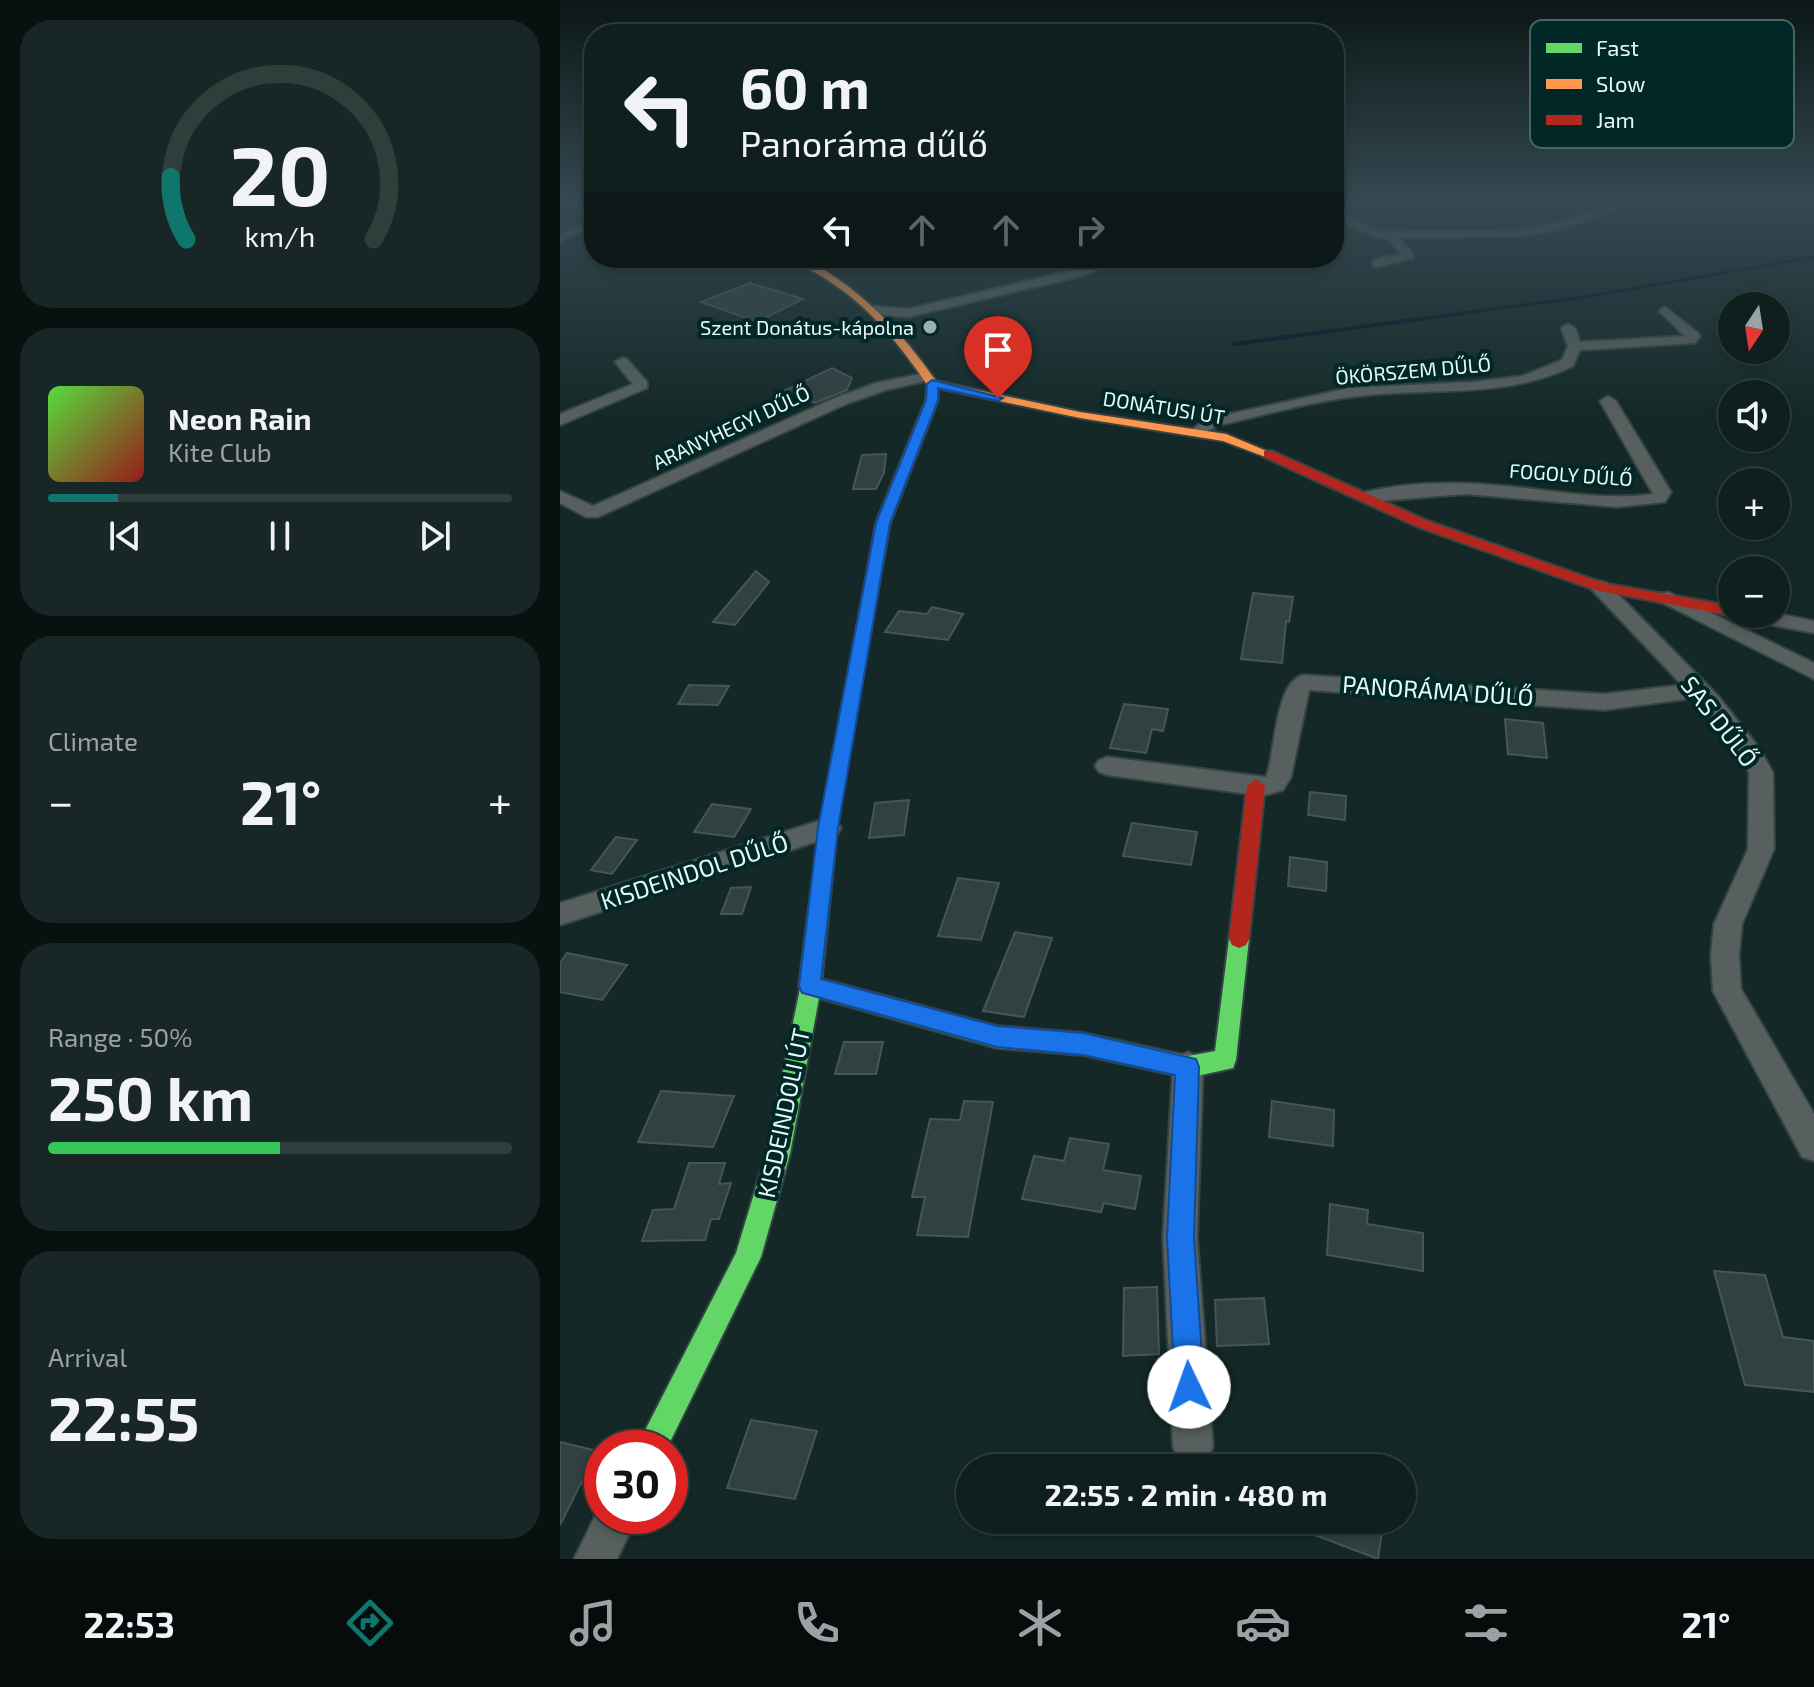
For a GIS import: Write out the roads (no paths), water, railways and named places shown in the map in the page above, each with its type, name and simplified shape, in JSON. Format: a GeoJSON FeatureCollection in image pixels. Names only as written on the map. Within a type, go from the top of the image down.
{"type":"FeatureCollection","features":[{"type":"Feature","properties":{"kind":"street"},"geometry":{"type":"LineString","coordinates":[[823,271],[873,310],[904,341],[929,380]]}},
{"type":"Feature","properties":{"kind":"street"},"geometry":{"type":"LineString","coordinates":[[873,310],[908,313],[1084,271]]}},
{"type":"Feature","properties":{"kind":"street"},"geometry":{"type":"LineString","coordinates":[[1568,328],[1575,346],[1690,340],[1693,336],[1665,311]]}},
{"type":"Feature","properties":{"kind":"street"},"geometry":{"type":"LineString","coordinates":[[886,324],[907,320],[908,313]]}},
{"type":"Feature","properties":{"kind":"street","name":"ÖKÖRSZEM DŰLŐ"},"geometry":{"type":"LineString","coordinates":[[1198,431],[1212,422],[1365,391],[1488,384],[1527,377],[1568,363],[1575,346]]}},
{"type":"Feature","properties":{"kind":"street"},"geometry":{"type":"LineString","coordinates":[[560,420],[642,385],[622,362]]}},
{"type":"Feature","properties":{"kind":"street","name":"DONÁTUSI ÚT"},"geometry":{"type":"LineString","coordinates":[[929,380],[1080,415],[1198,431],[1255,448],[1423,524],[1600,587],[1718,608]]}},
{"type":"Feature","properties":{"kind":"street","name":"ARANYHEGYI DŰLŐ"},"geometry":{"type":"LineString","coordinates":[[560,496],[592,513],[669,481],[853,394],[895,381],[929,380]]}},
{"type":"Feature","properties":{"kind":"street","name":"KISDEINDOLI ÚT"},"geometry":{"type":"LineString","coordinates":[[660,1430],[748,1257],[778,1154],[810,986],[828,828],[883,523],[932,400],[929,380]]}},
{"type":"Feature","properties":{"kind":"street","name":"FOGOLY DŰLŐ"},"geometry":{"type":"LineString","coordinates":[[1367,497],[1427,490],[1479,489],[1628,500],[1659,498],[1662,492],[1608,401]]}},
{"type":"Feature","properties":{"kind":"street","name":"SAS DŰLŐ"},"geometry":{"type":"LineString","coordinates":[[1600,587],[1698,690],[1752,755],[1761,773],[1761,849],[1728,924],[1725,955],[1727,991],[1814,1145]]}},
{"type":"Feature","properties":{"kind":"street"},"geometry":{"type":"LineString","coordinates":[[1666,597],[1814,672]]}},
{"type":"Feature","properties":{"kind":"street"},"geometry":{"type":"LineString","coordinates":[[1790,622],[1814,627]]}},
{"type":"Feature","properties":{"kind":"street","name":"PANORÁMA DŰLŐ"},"geometry":{"type":"LineString","coordinates":[[1256,786],[1274,784],[1279,777],[1295,692],[1303,682],[1604,702],[1698,690]]}},
{"type":"Feature","properties":{"kind":"street"},"geometry":{"type":"LineString","coordinates":[[810,986],[997,1037],[1083,1044],[1188,1067],[1225,1060],[1256,786],[1107,766]]}},
{"type":"Feature","properties":{"kind":"street","name":"KISDEINDOL DŰLŐ"},"geometry":{"type":"LineString","coordinates":[[570,910],[828,828]]}},
{"type":"Feature","properties":{"kind":"street"},"geometry":{"type":"LineString","coordinates":[[560,930],[570,910]]}},
{"type":"Feature","properties":{"kind":"street"},"geometry":{"type":"LineString","coordinates":[[1188,1067],[1180,1237],[1193,1447]]}},
{"type":"Feature","properties":{"kind":"street"},"geometry":{"type":"LineString","coordinates":[[595,1559],[608,1534]]}},
{"type":"Feature","properties":{"kind":"waterway"},"geometry":{"type":"LineString","coordinates":[[1450,315],[1591,296],[1735,271]]}},
{"type":"Feature","properties":{"kind":"waterway"},"geometry":{"type":"LineString","coordinates":[[1234,344],[1465,313]]}},
{"type":"Feature","properties":{"kind":"place","name":"Szent Donátus-kápolna"},"geometry":{"type":"Point","coordinates":[930,327]}}]}
